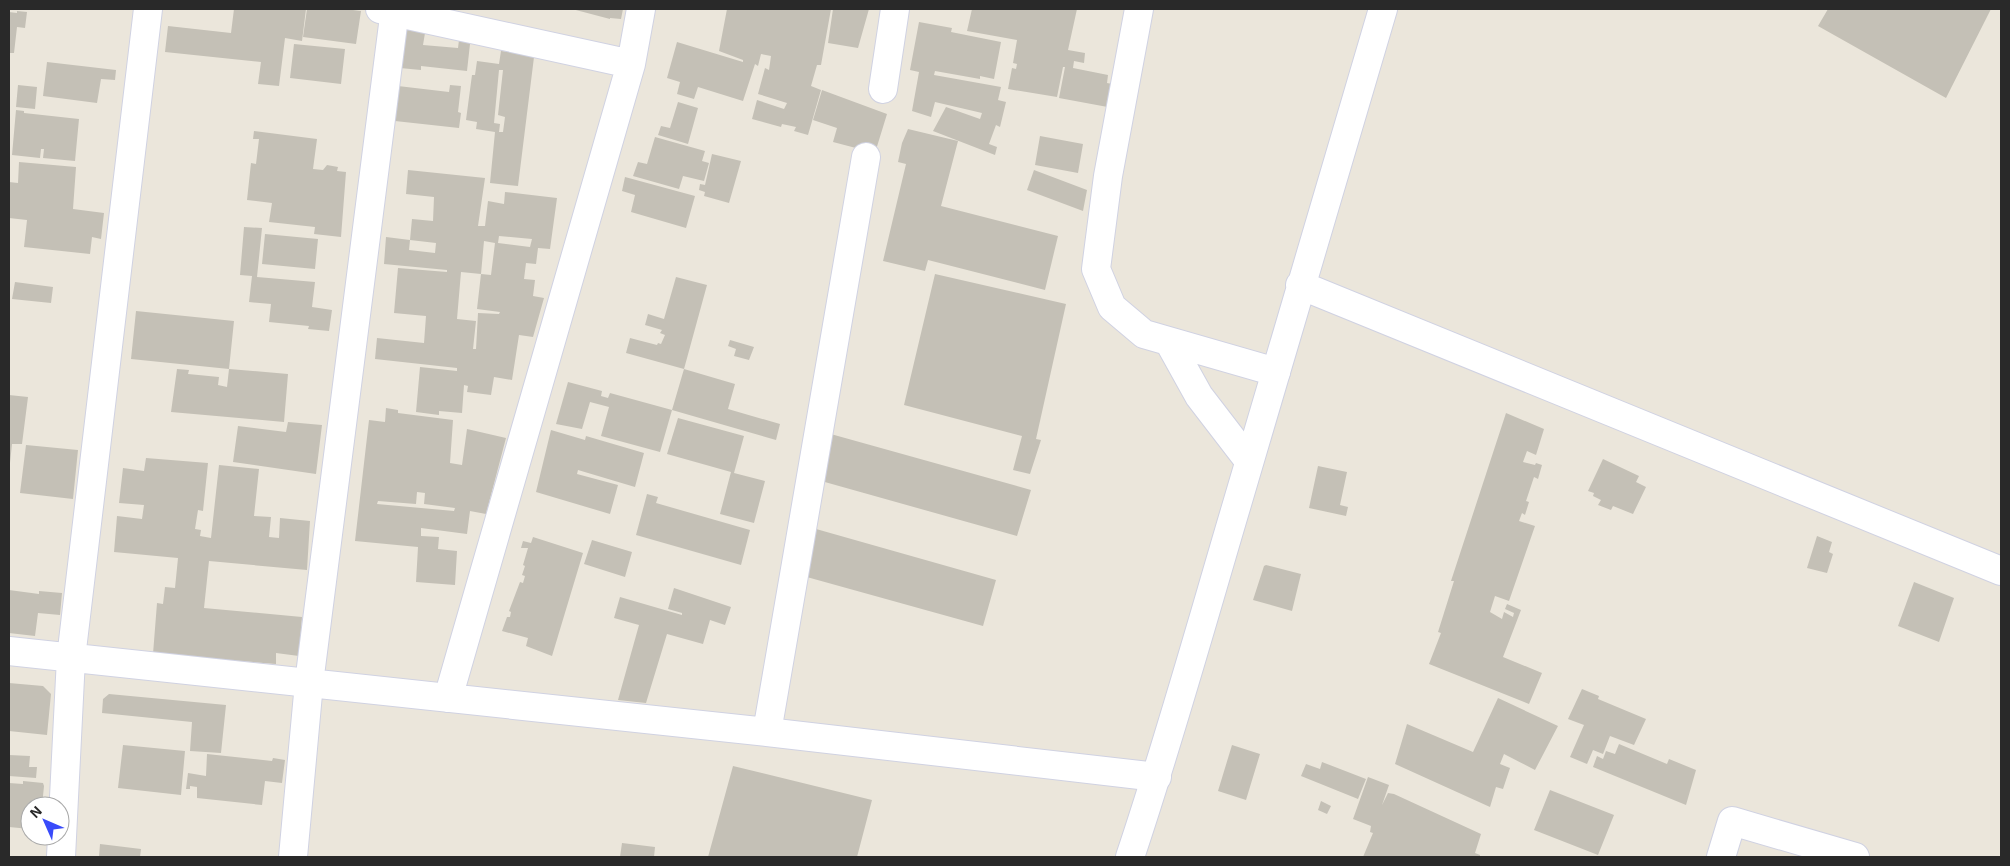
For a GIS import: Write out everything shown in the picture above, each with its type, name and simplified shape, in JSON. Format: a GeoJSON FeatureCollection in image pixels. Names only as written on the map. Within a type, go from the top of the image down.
{"type":"FeatureCollection","features":[{"type":"Feature","properties":{"kind":"street"},"geometry":{"type":"LineString","coordinates":[[61,857],[71,658],[148,9]]}},
{"type":"Feature","properties":{"kind":"street"},"geometry":{"type":"LineString","coordinates":[[448,698],[631,64],[641,9]]}},
{"type":"Feature","properties":{"kind":"street"},"geometry":{"type":"LineString","coordinates":[[883,89],[895,9]]}},
{"type":"Feature","properties":{"kind":"street"},"geometry":{"type":"LineString","coordinates":[[1140,9],[1108,176],[1096,269],[1112,306],[1144,334],[1276,372]]}},
{"type":"Feature","properties":{"kind":"street"},"geometry":{"type":"LineString","coordinates":[[1130,857],[1157,777],[1300,284],[1383,9]]}},
{"type":"Feature","properties":{"kind":"street"},"geometry":{"type":"LineString","coordinates":[[293,857],[309,683],[390,10],[631,64]]}},
{"type":"Feature","properties":{"kind":"street"},"geometry":{"type":"LineString","coordinates":[[767,732],[866,157]]}},
{"type":"Feature","properties":{"kind":"street"},"geometry":{"type":"LineString","coordinates":[[1300,284],[2001,571]]}},
{"type":"Feature","properties":{"kind":"street"},"geometry":{"type":"LineString","coordinates":[[1169,342],[1199,396],[1249,461]]}},
{"type":"Feature","properties":{"kind":"street"},"geometry":{"type":"LineString","coordinates":[[9,651],[767,732],[1157,777]]}},
{"type":"Feature","properties":{"kind":"street"},"geometry":{"type":"LineString","coordinates":[[1721,857],[1732,821],[1855,857]]}},
{"type":"Feature","properties":{"kind":"building"},"geometry":{"type":"Polygon","coordinates":[[[234,9],[306,9],[302,41],[285,38],[279,86],[258,84],[261,62],[165,52],[168,26],[231,33],[234,9]]]}},
{"type":"Feature","properties":{"kind":"building"},"geometry":{"type":"Polygon","coordinates":[[[307,9],[361,11],[356,44],[303,37],[307,9]]]}},
{"type":"Feature","properties":{"kind":"building"},"geometry":{"type":"Polygon","coordinates":[[[572,9],[623,9],[621,19],[610,19],[572,9]]]}},
{"type":"Feature","properties":{"kind":"building"},"geometry":{"type":"Polygon","coordinates":[[[727,9],[831,9],[821,65],[817,65],[811,86],[821,90],[808,135],[794,131],[796,127],[782,124],[781,127],[752,119],[757,100],[784,109],[787,103],[758,94],[765,68],[769,70],[771,56],[761,54],[758,66],[755,64],[743,101],[698,87],[694,99],[677,94],[680,82],[667,78],[677,42],[743,62],[743,60],[719,51],[727,9]]]}},
{"type":"Feature","properties":{"kind":"building"},"geometry":{"type":"Polygon","coordinates":[[[833,9],[869,9],[858,48],[828,43],[833,9]]]}},
{"type":"Feature","properties":{"kind":"building"},"geometry":{"type":"Polygon","coordinates":[[[972,9],[1077,9],[1068,50],[1085,53],[1084,63],[1074,61],[1073,68],[1108,75],[1107,83],[1117,85],[1113,108],[1059,98],[1065,67],[1063,67],[1057,97],[1008,89],[1012,68],[1016,69],[1017,64],[1013,63],[1017,40],[967,31],[972,9]]]}},
{"type":"Feature","properties":{"kind":"building"},"geometry":{"type":"Polygon","coordinates":[[[1828,9],[1991,9],[1946,98],[1818,26],[1828,9]]]}},
{"type":"Feature","properties":{"kind":"building"},"geometry":{"type":"Polygon","coordinates":[[[17,11],[27,12],[25,28],[17,27],[14,53],[9,53],[9,12],[17,13],[17,11]]]}},
{"type":"Feature","properties":{"kind":"building"},"geometry":{"type":"Polygon","coordinates":[[[405,20],[436,27],[435,35],[425,33],[423,45],[458,48],[460,32],[471,35],[467,71],[421,66],[421,70],[400,68],[405,20]]]}},
{"type":"Feature","properties":{"kind":"building"},"geometry":{"type":"Polygon","coordinates":[[[919,22],[952,28],[951,32],[1001,42],[994,79],[980,76],[980,79],[935,71],[934,75],[1001,87],[998,100],[1006,102],[1000,127],[996,125],[989,144],[997,147],[995,155],[933,131],[946,107],[980,119],[982,113],[935,102],[931,117],[912,111],[919,72],[910,70],[919,22]]]}},
{"type":"Feature","properties":{"kind":"building"},"geometry":{"type":"Polygon","coordinates":[[[294,44],[345,49],[341,84],[290,78],[294,44]]]}},
{"type":"Feature","properties":{"kind":"building"},"geometry":{"type":"Polygon","coordinates":[[[511,44],[535,49],[518,186],[490,183],[495,132],[476,129],[477,122],[466,120],[472,75],[475,75],[477,61],[499,64],[501,51],[510,52],[511,44]],[[499,70],[494,123],[500,124],[499,132],[503,132],[505,117],[498,115],[503,70],[499,70]]]}},
{"type":"Feature","properties":{"kind":"building"},"geometry":{"type":"Polygon","coordinates":[[[47,62],[116,70],[115,80],[101,79],[97,103],[43,96],[47,62]]]}},
{"type":"Feature","properties":{"kind":"building"},"geometry":{"type":"Polygon","coordinates":[[[18,85],[37,87],[35,109],[16,107],[18,85]]]}},
{"type":"Feature","properties":{"kind":"building"},"geometry":{"type":"Polygon","coordinates":[[[450,85],[461,86],[458,112],[461,113],[459,128],[395,121],[398,86],[449,92],[450,85]]]}},
{"type":"Feature","properties":{"kind":"building"},"geometry":{"type":"Polygon","coordinates":[[[822,90],[887,114],[875,153],[833,142],[837,128],[813,120],[822,90]]]}},
{"type":"Feature","properties":{"kind":"building"},"geometry":{"type":"Polygon","coordinates":[[[678,102],[698,108],[688,144],[658,135],[661,126],[670,128],[678,102]]]}},
{"type":"Feature","properties":{"kind":"building"},"geometry":{"type":"Polygon","coordinates":[[[16,110],[24,111],[24,113],[79,119],[75,161],[43,158],[44,149],[41,149],[40,158],[12,155],[16,110]]]}},
{"type":"Feature","properties":{"kind":"building"},"geometry":{"type":"Polygon","coordinates":[[[908,129],[958,141],[941,206],[1058,236],[1045,290],[928,260],[925,271],[883,261],[906,164],[898,162],[902,143],[908,129]]]}},
{"type":"Feature","properties":{"kind":"building"},"geometry":{"type":"Polygon","coordinates":[[[254,131],[317,139],[313,169],[323,170],[327,165],[338,167],[337,171],[346,172],[341,237],[314,234],[315,227],[269,222],[272,203],[247,200],[251,163],[256,164],[259,139],[253,139],[254,131]]]}},
{"type":"Feature","properties":{"kind":"building"},"geometry":{"type":"Polygon","coordinates":[[[1040,136],[1083,144],[1078,173],[1035,165],[1040,136]]]}},
{"type":"Feature","properties":{"kind":"building"},"geometry":{"type":"Polygon","coordinates":[[[655,137],[705,151],[702,161],[709,163],[704,181],[683,176],[679,189],[633,176],[638,162],[647,164],[655,137]]]}},
{"type":"Feature","properties":{"kind":"building"},"geometry":{"type":"Polygon","coordinates":[[[712,154],[741,161],[729,203],[704,196],[705,192],[699,190],[700,184],[705,185],[712,154]]]}},
{"type":"Feature","properties":{"kind":"building"},"geometry":{"type":"Polygon","coordinates":[[[19,162],[76,167],[73,209],[104,213],[101,239],[92,237],[90,254],[24,247],[27,220],[9,218],[9,182],[18,183],[19,162]]]}},
{"type":"Feature","properties":{"kind":"building"},"geometry":{"type":"Polygon","coordinates":[[[408,170],[485,178],[478,226],[485,226],[488,201],[504,204],[505,192],[557,198],[550,249],[538,248],[536,264],[526,263],[524,279],[535,280],[533,296],[544,298],[533,337],[519,335],[512,380],[494,377],[491,395],[467,392],[468,386],[464,385],[462,413],[439,411],[439,415],[416,412],[420,367],[457,371],[457,368],[375,359],[377,338],[424,343],[426,316],[394,313],[398,268],[447,272],[447,270],[384,264],[386,237],[410,240],[412,219],[433,221],[434,197],[406,194],[408,170]],[[499,236],[498,243],[530,247],[532,239],[499,236]],[[410,240],[409,250],[435,253],[436,243],[410,240]],[[484,241],[481,274],[491,275],[495,243],[484,241]],[[461,272],[457,319],[476,321],[473,349],[476,349],[478,313],[499,314],[500,312],[477,309],[481,274],[461,272]]]}},
{"type":"Feature","properties":{"kind":"building"},"geometry":{"type":"Polygon","coordinates":[[[1034,170],[1087,190],[1083,211],[1027,190],[1034,170]]]}},
{"type":"Feature","properties":{"kind":"building"},"geometry":{"type":"Polygon","coordinates":[[[625,177],[695,196],[686,228],[631,212],[635,195],[622,191],[625,177]]]}},
{"type":"Feature","properties":{"kind":"building"},"geometry":{"type":"Polygon","coordinates":[[[244,227],[262,228],[257,277],[315,282],[312,307],[332,310],[329,331],[308,329],[309,326],[269,322],[271,304],[249,302],[252,276],[240,275],[244,227]]]}},
{"type":"Feature","properties":{"kind":"building"},"geometry":{"type":"Polygon","coordinates":[[[265,234],[318,239],[315,269],[262,264],[265,234]]]}},
{"type":"Feature","properties":{"kind":"building"},"geometry":{"type":"Polygon","coordinates":[[[935,274],[1066,304],[1036,439],[1041,440],[1030,474],[1013,470],[1022,436],[904,405],[935,274]]]}},
{"type":"Feature","properties":{"kind":"building"},"geometry":{"type":"Polygon","coordinates":[[[676,277],[707,285],[684,369],[626,353],[630,338],[657,345],[658,343],[661,344],[665,335],[660,333],[662,330],[645,325],[648,314],[664,319],[676,277]]]}},
{"type":"Feature","properties":{"kind":"building"},"geometry":{"type":"Polygon","coordinates":[[[15,282],[53,287],[51,303],[12,299],[15,282]]]}},
{"type":"Feature","properties":{"kind":"building"},"geometry":{"type":"Polygon","coordinates":[[[136,311],[234,321],[229,369],[131,359],[136,311]]]}},
{"type":"Feature","properties":{"kind":"building"},"geometry":{"type":"Polygon","coordinates":[[[730,340],[754,347],[749,360],[734,356],[736,349],[728,346],[730,340]]]}},
{"type":"Feature","properties":{"kind":"building"},"geometry":{"type":"Polygon","coordinates":[[[177,369],[189,370],[188,374],[219,377],[218,385],[227,387],[229,369],[288,374],[284,422],[171,412],[177,369]]]}},
{"type":"Feature","properties":{"kind":"building"},"geometry":{"type":"Polygon","coordinates":[[[684,369],[735,384],[728,409],[780,424],[776,440],[672,410],[684,369]]]}},
{"type":"Feature","properties":{"kind":"building"},"geometry":{"type":"Polygon","coordinates":[[[568,382],[602,391],[601,396],[608,398],[610,393],[672,410],[660,452],[601,436],[609,407],[590,402],[582,429],[556,424],[568,382]]]}},
{"type":"Feature","properties":{"kind":"building"},"geometry":{"type":"Polygon","coordinates":[[[9,395],[28,397],[22,444],[12,444],[10,463],[9,395]]]}},
{"type":"Feature","properties":{"kind":"building"},"geometry":{"type":"Polygon","coordinates":[[[386,408],[398,410],[398,413],[453,420],[450,463],[462,465],[467,429],[506,438],[486,514],[470,511],[467,534],[421,528],[421,536],[439,537],[438,549],[457,551],[455,585],[416,582],[418,547],[355,541],[369,420],[385,422],[386,408]],[[417,492],[416,504],[378,501],[377,504],[454,511],[455,508],[424,504],[425,493],[417,492]]]}},
{"type":"Feature","properties":{"kind":"building"},"geometry":{"type":"Polygon","coordinates":[[[1506,413],[1544,429],[1536,455],[1527,451],[1523,462],[1542,465],[1538,479],[1534,477],[1526,501],[1529,502],[1525,515],[1522,513],[1519,521],[1535,526],[1509,601],[1495,596],[1490,612],[1502,619],[1504,612],[1513,617],[1514,613],[1505,609],[1507,604],[1521,610],[1503,657],[1542,673],[1529,704],[1429,664],[1441,633],[1438,632],[1454,581],[1451,581],[1506,413]]]}},
{"type":"Feature","properties":{"kind":"building"},"geometry":{"type":"Polygon","coordinates":[[[678,418],[744,436],[734,473],[765,481],[754,523],[720,514],[731,472],[667,454],[678,418]]]}},
{"type":"Feature","properties":{"kind":"building"},"geometry":{"type":"Polygon","coordinates":[[[288,422],[322,425],[316,474],[233,462],[238,426],[286,432],[288,422]]]}},
{"type":"Feature","properties":{"kind":"building"},"geometry":{"type":"Polygon","coordinates":[[[551,430],[585,440],[586,436],[644,453],[635,487],[578,470],[577,474],[618,485],[610,514],[536,492],[551,430]]]}},
{"type":"Feature","properties":{"kind":"building"},"geometry":{"type":"Polygon","coordinates":[[[820,431],[1031,490],[1017,536],[807,477],[820,431]]]}},
{"type":"Feature","properties":{"kind":"building"},"geometry":{"type":"Polygon","coordinates":[[[26,445],[78,450],[73,499],[20,493],[26,445]]]}},
{"type":"Feature","properties":{"kind":"building"},"geometry":{"type":"Polygon","coordinates":[[[146,458],[208,463],[203,511],[198,510],[195,529],[201,530],[200,536],[211,538],[219,465],[259,469],[254,516],[271,517],[269,537],[279,538],[280,518],[310,521],[307,570],[209,561],[204,608],[302,617],[299,656],[276,653],[276,664],[153,654],[157,603],[163,604],[165,587],[175,588],[178,558],[114,552],[117,516],[142,519],[144,505],[119,503],[123,468],[144,471],[146,458]]]}},
{"type":"Feature","properties":{"kind":"building"},"geometry":{"type":"Polygon","coordinates":[[[1603,459],[1639,476],[1636,482],[1646,487],[1633,514],[1613,506],[1611,510],[1598,505],[1601,500],[1593,496],[1594,493],[1588,491],[1603,459]]]}},
{"type":"Feature","properties":{"kind":"building"},"geometry":{"type":"Polygon","coordinates":[[[1318,466],[1347,472],[1340,505],[1348,507],[1346,516],[1309,508],[1318,466]]]}},
{"type":"Feature","properties":{"kind":"building"},"geometry":{"type":"Polygon","coordinates":[[[647,494],[658,497],[656,503],[750,530],[741,565],[636,535],[647,494]]]}},
{"type":"Feature","properties":{"kind":"building"},"geometry":{"type":"Polygon","coordinates":[[[802,525],[996,580],[983,626],[796,574],[802,525]]]}},
{"type":"Feature","properties":{"kind":"building"},"geometry":{"type":"Polygon","coordinates":[[[1817,536],[1832,542],[1829,552],[1833,554],[1827,573],[1807,568],[1817,536]]]}},
{"type":"Feature","properties":{"kind":"building"},"geometry":{"type":"Polygon","coordinates":[[[533,537],[583,553],[552,656],[526,646],[528,638],[502,631],[507,617],[510,617],[511,612],[509,611],[520,582],[523,583],[525,576],[522,575],[525,566],[523,565],[528,548],[521,548],[523,541],[531,543],[533,537]]]}},
{"type":"Feature","properties":{"kind":"building"},"geometry":{"type":"Polygon","coordinates":[[[592,540],[632,552],[625,577],[584,564],[592,540]]]}},
{"type":"Feature","properties":{"kind":"building"},"geometry":{"type":"Polygon","coordinates":[[[1264,566],[1301,574],[1292,611],[1253,600],[1264,566]]]}},
{"type":"Feature","properties":{"kind":"building"},"geometry":{"type":"Polygon","coordinates":[[[1914,582],[1954,598],[1939,642],[1898,626],[1914,582]]]}},
{"type":"Feature","properties":{"kind":"building"},"geometry":{"type":"Polygon","coordinates":[[[674,588],[731,607],[725,625],[710,620],[703,644],[667,634],[646,703],[618,700],[639,625],[614,618],[620,597],[682,615],[682,613],[668,609],[674,588]]]}},
{"type":"Feature","properties":{"kind":"building"},"geometry":{"type":"Polygon","coordinates":[[[9,590],[39,594],[39,591],[62,593],[60,615],[38,613],[35,636],[9,633],[9,590]]]}},
{"type":"Feature","properties":{"kind":"building"},"geometry":{"type":"Polygon","coordinates":[[[9,683],[43,686],[51,694],[47,735],[9,731],[9,683]]]}},
{"type":"Feature","properties":{"kind":"building"},"geometry":{"type":"Polygon","coordinates":[[[1582,689],[1599,696],[1598,699],[1646,719],[1634,745],[1610,736],[1603,754],[1593,750],[1587,764],[1570,757],[1584,725],[1568,719],[1582,689]]]}},
{"type":"Feature","properties":{"kind":"building"},"geometry":{"type":"Polygon","coordinates":[[[109,694],[226,705],[221,753],[190,751],[192,722],[102,713],[103,699],[109,694]]]}},
{"type":"Feature","properties":{"kind":"building"},"geometry":{"type":"Polygon","coordinates":[[[1498,698],[1558,726],[1535,770],[1504,754],[1500,764],[1510,768],[1503,789],[1496,787],[1490,807],[1395,764],[1407,724],[1473,752],[1498,698]]]}},
{"type":"Feature","properties":{"kind":"building"},"geometry":{"type":"Polygon","coordinates":[[[1619,744],[1667,764],[1669,759],[1696,770],[1686,805],[1593,767],[1597,756],[1603,759],[1606,751],[1615,754],[1619,744]]]}},
{"type":"Feature","properties":{"kind":"building"},"geometry":{"type":"Polygon","coordinates":[[[123,745],[185,751],[181,795],[118,788],[123,745]]]}},
{"type":"Feature","properties":{"kind":"building"},"geometry":{"type":"Polygon","coordinates":[[[1232,745],[1260,754],[1246,800],[1218,791],[1232,745]]]}},
{"type":"Feature","properties":{"kind":"building"},"geometry":{"type":"Polygon","coordinates":[[[207,754],[272,761],[273,758],[285,760],[282,783],[265,781],[262,805],[197,798],[197,787],[190,786],[190,789],[186,789],[188,773],[206,776],[207,754]]]}},
{"type":"Feature","properties":{"kind":"building"},"geometry":{"type":"Polygon","coordinates":[[[9,755],[30,756],[29,767],[37,767],[36,778],[9,776],[9,755]]]}},
{"type":"Feature","properties":{"kind":"building"},"geometry":{"type":"Polygon","coordinates":[[[1322,762],[1366,779],[1358,799],[1301,776],[1306,764],[1320,769],[1322,762]]]}},
{"type":"Feature","properties":{"kind":"building"},"geometry":{"type":"Polygon","coordinates":[[[733,766],[872,800],[857,857],[708,857],[733,766]]]}},
{"type":"Feature","properties":{"kind":"building"},"geometry":{"type":"Polygon","coordinates":[[[1368,777],[1389,785],[1382,805],[1388,793],[1394,794],[1481,834],[1475,853],[1480,855],[1480,857],[1363,857],[1373,833],[1370,832],[1371,826],[1353,819],[1368,777]]]}},
{"type":"Feature","properties":{"kind":"building"},"geometry":{"type":"Polygon","coordinates":[[[23,781],[43,783],[43,796],[20,796],[20,828],[9,827],[9,783],[23,784],[23,781]]]}},
{"type":"Feature","properties":{"kind":"building"},"geometry":{"type":"Polygon","coordinates":[[[1550,790],[1614,815],[1598,855],[1534,830],[1550,790]]]}},
{"type":"Feature","properties":{"kind":"building"},"geometry":{"type":"Polygon","coordinates":[[[1321,801],[1331,806],[1327,814],[1318,810],[1321,801]]]}},
{"type":"Feature","properties":{"kind":"building"},"geometry":{"type":"Polygon","coordinates":[[[622,843],[655,847],[654,857],[620,857],[622,843]]]}},
{"type":"Feature","properties":{"kind":"building"},"geometry":{"type":"Polygon","coordinates":[[[100,844],[141,849],[140,857],[99,857],[100,844]]]}}]}
